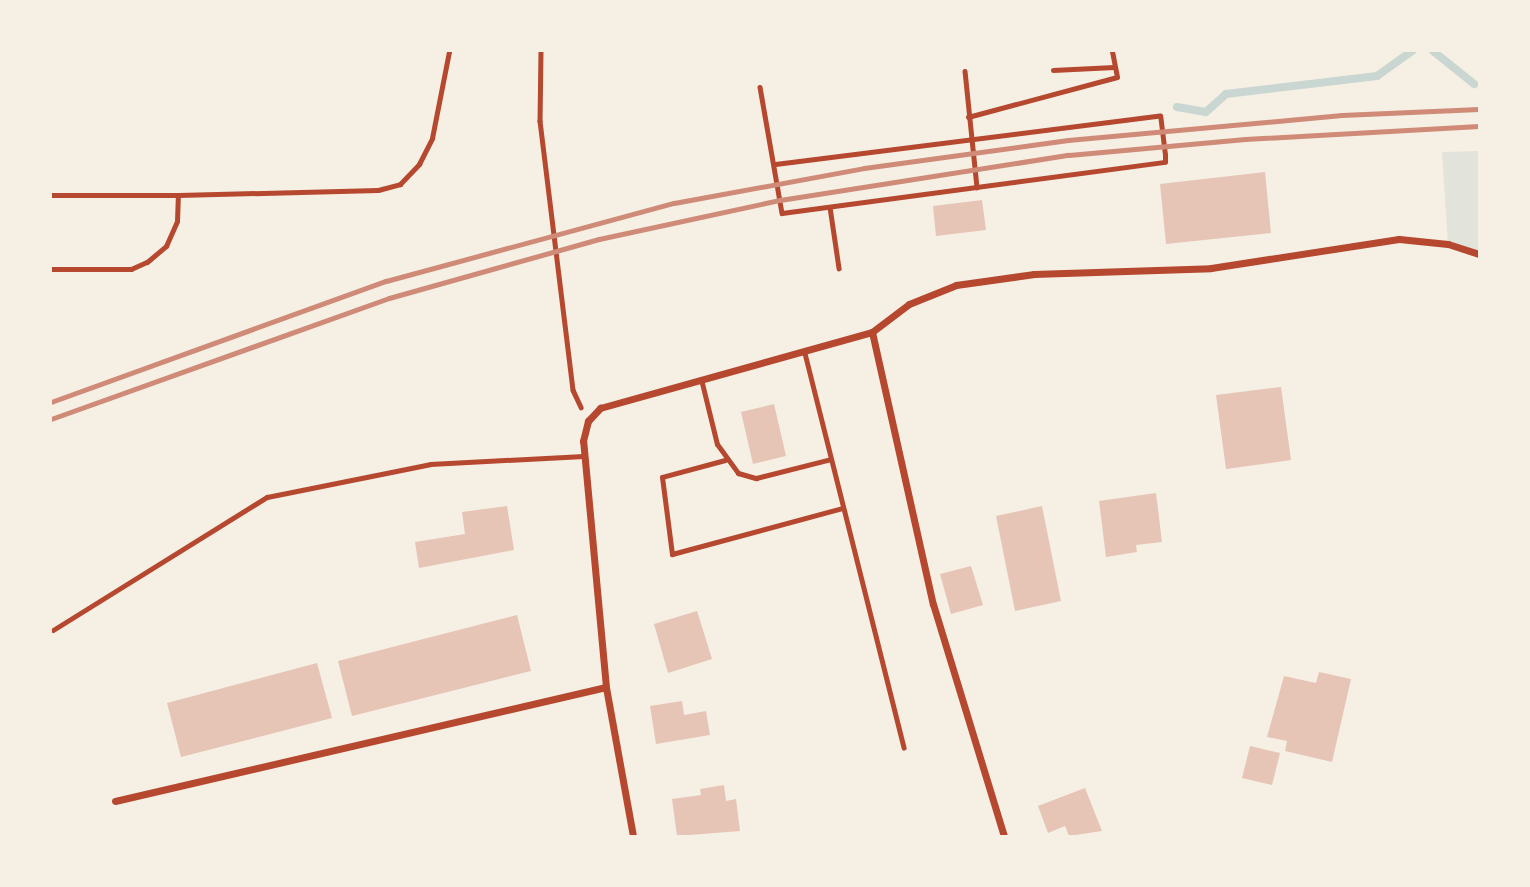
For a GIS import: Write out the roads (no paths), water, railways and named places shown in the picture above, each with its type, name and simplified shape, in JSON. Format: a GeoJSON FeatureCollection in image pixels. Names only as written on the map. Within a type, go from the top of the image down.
{"type":"FeatureCollection","features":[{"type":"Feature","properties":{"kind":"street"},"geometry":{"type":"LineString","coordinates":[[633,836],[606,687],[584,456],[588,421],[600,408],[872,332],[909,304],[956,285],[1034,274],[1211,268],[1399,239],[1448,244],[1479,254]]}},
{"type":"Feature","properties":{"kind":"street"},"geometry":{"type":"LineString","coordinates":[[872,332],[933,604],[1004,836]]}},
{"type":"Feature","properties":{"kind":"street"},"geometry":{"type":"LineString","coordinates":[[115,801],[606,687]]}},
{"type":"Feature","properties":{"kind":"lane"},"geometry":{"type":"LineString","coordinates":[[51,195],[378,190],[400,184],[419,164],[432,138],[449,51]]}},
{"type":"Feature","properties":{"kind":"lane"},"geometry":{"type":"LineString","coordinates":[[51,269],[131,269],[147,262],[166,246],[177,222],[178,195]]}},
{"type":"Feature","properties":{"kind":"lane"},"geometry":{"type":"LineString","coordinates":[[804,351],[904,748]]}},
{"type":"Feature","properties":{"kind":"lane"},"geometry":{"type":"LineString","coordinates":[[701,379],[725,460],[738,473],[756,478],[831,459]]}},
{"type":"Feature","properties":{"kind":"lane"},"geometry":{"type":"LineString","coordinates":[[52,630],[267,497],[430,464],[584,456]]}},
{"type":"Feature","properties":{"kind":"lane"},"geometry":{"type":"LineString","coordinates":[[725,460],[662,477],[672,554],[844,508]]}},
{"type":"Feature","properties":{"kind":"waterway"},"geometry":{"type":"LineString","coordinates":[[1177,107],[1206,112],[1226,94],[1377,76],[1412,51]]}},
{"type":"Feature","properties":{"kind":"waterway"},"geometry":{"type":"LineString","coordinates":[[1433,51],[1474,84]]}},
{"type":"Feature","properties":{"kind":"railway"},"geometry":{"type":"LineString","coordinates":[[51,402],[386,281],[674,203],[864,168],[1068,140],[1342,115],[1479,109]]}},
{"type":"Feature","properties":{"kind":"railway"},"geometry":{"type":"LineString","coordinates":[[51,419],[389,298],[599,239],[780,200],[1069,155],[1245,139],[1479,126]]}}]}
